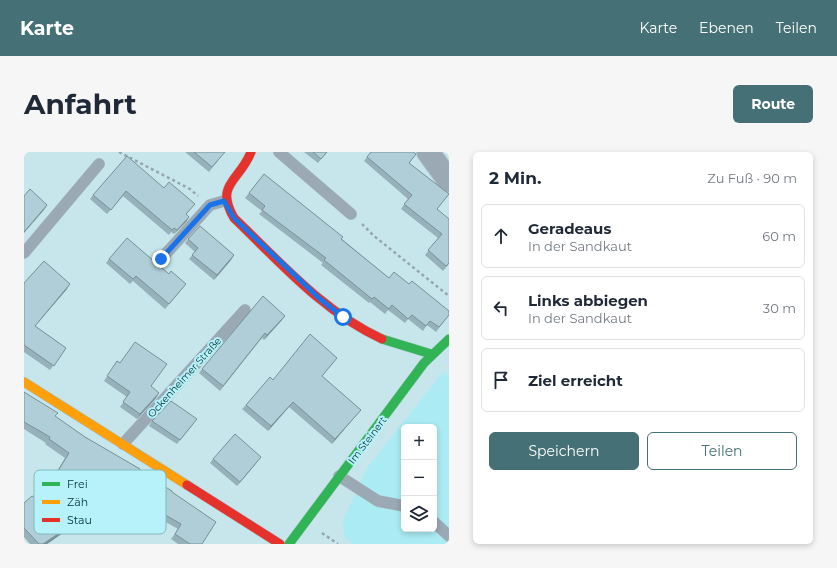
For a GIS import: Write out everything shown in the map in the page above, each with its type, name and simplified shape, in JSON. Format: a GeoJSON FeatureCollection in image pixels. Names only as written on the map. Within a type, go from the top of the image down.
{"type":"FeatureCollection","features":[{"type":"Feature","properties":{"kind":"street"},"geometry":{"type":"LineString","coordinates":[[251,152],[248,160],[227,188],[224,201],[234,218],[304,284],[343,317],[399,346],[431,354]]}},
{"type":"Feature","properties":{"kind":"street"},"geometry":{"type":"LineString","coordinates":[[428,152],[449,181]]}},
{"type":"Feature","properties":{"kind":"street","name":"Im Steinert"},"geometry":{"type":"LineString","coordinates":[[289,544],[431,354],[449,339]]}},
{"type":"Feature","properties":{"kind":"street"},"geometry":{"type":"LineString","coordinates":[[24,382],[164,470]]}},
{"type":"Feature","properties":{"kind":"street"},"geometry":{"type":"LineString","coordinates":[[166,471],[280,544]]}},
{"type":"Feature","properties":{"kind":"lane"},"geometry":{"type":"LineString","coordinates":[[279,152],[352,214]]}},
{"type":"Feature","properties":{"kind":"lane"},"geometry":{"type":"LineString","coordinates":[[24,253],[99,164]]}},
{"type":"Feature","properties":{"kind":"lane"},"geometry":{"type":"LineString","coordinates":[[161,259],[210,205],[224,201]]}},
{"type":"Feature","properties":{"kind":"lane","name":"Ockenheimer Straße"},"geometry":{"type":"LineString","coordinates":[[123,444],[245,310]]}},
{"type":"Feature","properties":{"kind":"lane"},"geometry":{"type":"LineString","coordinates":[[339,476],[378,501],[401,505]]}},
{"type":"Feature","properties":{"kind":"lane"},"geometry":{"type":"LineString","coordinates":[[437,525],[449,536]]}},
{"type":"Feature","properties":{"kind":"path"},"geometry":{"type":"LineString","coordinates":[[119,152],[190,189],[210,205]]}},
{"type":"Feature","properties":{"kind":"path"},"geometry":{"type":"LineString","coordinates":[[352,214],[374,236],[449,296]]}},
{"type":"Feature","properties":{"kind":"shaded area"},"geometry":{"type":"Polygon","coordinates":[[[444,371],[449,375],[449,544],[354,544],[345,538],[343,521],[367,468],[401,425],[401,532],[437,532],[437,424],[402,424],[444,371]]]}},
{"type":"Feature","properties":{"kind":"building"},"geometry":{"type":"Polygon","coordinates":[[[194,152],[225,152],[212,167],[194,152]]]}},
{"type":"Feature","properties":{"kind":"building"},"geometry":{"type":"Polygon","coordinates":[[[313,152],[327,152],[321,159],[313,152]]]}},
{"type":"Feature","properties":{"kind":"building"},"geometry":{"type":"Polygon","coordinates":[[[371,152],[413,152],[416,154],[409,163],[449,194],[437,209],[449,219],[449,263],[446,266],[428,250],[442,234],[404,204],[412,195],[367,157],[371,152]]]}},
{"type":"Feature","properties":{"kind":"building"},"geometry":{"type":"Polygon","coordinates":[[[127,156],[164,188],[169,182],[195,204],[186,214],[189,217],[177,230],[174,228],[172,230],[126,191],[111,210],[93,195],[127,156]]]}},
{"type":"Feature","properties":{"kind":"building"},"geometry":{"type":"Polygon","coordinates":[[[264,174],[343,237],[341,239],[389,278],[394,272],[409,284],[412,281],[449,311],[449,315],[439,327],[430,321],[426,326],[412,315],[408,319],[392,305],[389,309],[374,297],[372,299],[324,260],[326,258],[262,210],[265,206],[249,193],[264,174]]]}},
{"type":"Feature","properties":{"kind":"building"},"geometry":{"type":"Polygon","coordinates":[[[30,189],[47,205],[24,232],[24,196],[30,189]]]}},
{"type":"Feature","properties":{"kind":"building"},"geometry":{"type":"Polygon","coordinates":[[[200,226],[234,255],[217,275],[192,255],[198,248],[188,239],[200,226]]]}},
{"type":"Feature","properties":{"kind":"building"},"geometry":{"type":"Polygon","coordinates":[[[127,238],[169,274],[171,271],[186,284],[169,304],[136,276],[133,279],[109,259],[127,238]]]}},
{"type":"Feature","properties":{"kind":"building"},"geometry":{"type":"Polygon","coordinates":[[[44,261],[70,284],[35,326],[66,348],[54,366],[24,345],[24,283],[44,261]]]}},
{"type":"Feature","properties":{"kind":"building"},"geometry":{"type":"Polygon","coordinates":[[[263,296],[285,316],[267,335],[265,333],[223,386],[202,369],[263,296]]]}},
{"type":"Feature","properties":{"kind":"building"},"geometry":{"type":"Polygon","coordinates":[[[310,334],[337,358],[322,376],[361,410],[335,439],[293,402],[271,426],[246,405],[270,377],[273,380],[310,334]]]}},
{"type":"Feature","properties":{"kind":"building"},"geometry":{"type":"Polygon","coordinates":[[[135,342],[167,364],[151,386],[159,393],[140,414],[123,402],[130,392],[107,376],[117,361],[120,363],[135,342]]]}},
{"type":"Feature","properties":{"kind":"building"},"geometry":{"type":"Polygon","coordinates":[[[24,392],[58,413],[55,416],[85,437],[140,469],[59,470],[69,453],[49,439],[50,437],[24,422],[24,392]]]}},
{"type":"Feature","properties":{"kind":"building"},"geometry":{"type":"Polygon","coordinates":[[[171,401],[197,419],[180,440],[152,421],[171,401]]]}},
{"type":"Feature","properties":{"kind":"building"},"geometry":{"type":"Polygon","coordinates":[[[235,434],[261,457],[240,482],[213,459],[235,434]]]}},
{"type":"Feature","properties":{"kind":"building"},"geometry":{"type":"Polygon","coordinates":[[[166,487],[216,522],[202,544],[190,544],[175,534],[181,524],[166,515],[166,487]]]}},
{"type":"Feature","properties":{"kind":"building"},"geometry":{"type":"Polygon","coordinates":[[[32,496],[34,497],[34,534],[58,534],[43,544],[39,544],[24,528],[24,503],[32,496]]]}},
{"type":"Feature","properties":{"kind":"traffic: fast"},"geometry":{"type":"LineString","coordinates":[[382,339],[431,354]]}},
{"type":"Feature","properties":{"kind":"traffic: fast"},"geometry":{"type":"LineString","coordinates":[[289,544],[424,363],[449,339]]}},
{"type":"Feature","properties":{"kind":"traffic: slow"},"geometry":{"type":"LineString","coordinates":[[24,382],[163,470]]}},
{"type":"Feature","properties":{"kind":"traffic: slow"},"geometry":{"type":"LineString","coordinates":[[166,472],[187,485]]}},
{"type":"Feature","properties":{"kind":"traffic: jam"},"geometry":{"type":"LineString","coordinates":[[251,152],[228,190],[227,197],[229,207],[234,218],[285,269],[321,300],[340,315],[382,339]]}},
{"type":"Feature","properties":{"kind":"traffic: jam"},"geometry":{"type":"LineString","coordinates":[[187,485],[280,544]]}},
{"type":"Feature","properties":{"kind":"route"},"geometry":{"type":"LineString","coordinates":[[161,259],[210,205],[224,201],[228,211],[234,218],[320,299],[343,317]]}}]}
